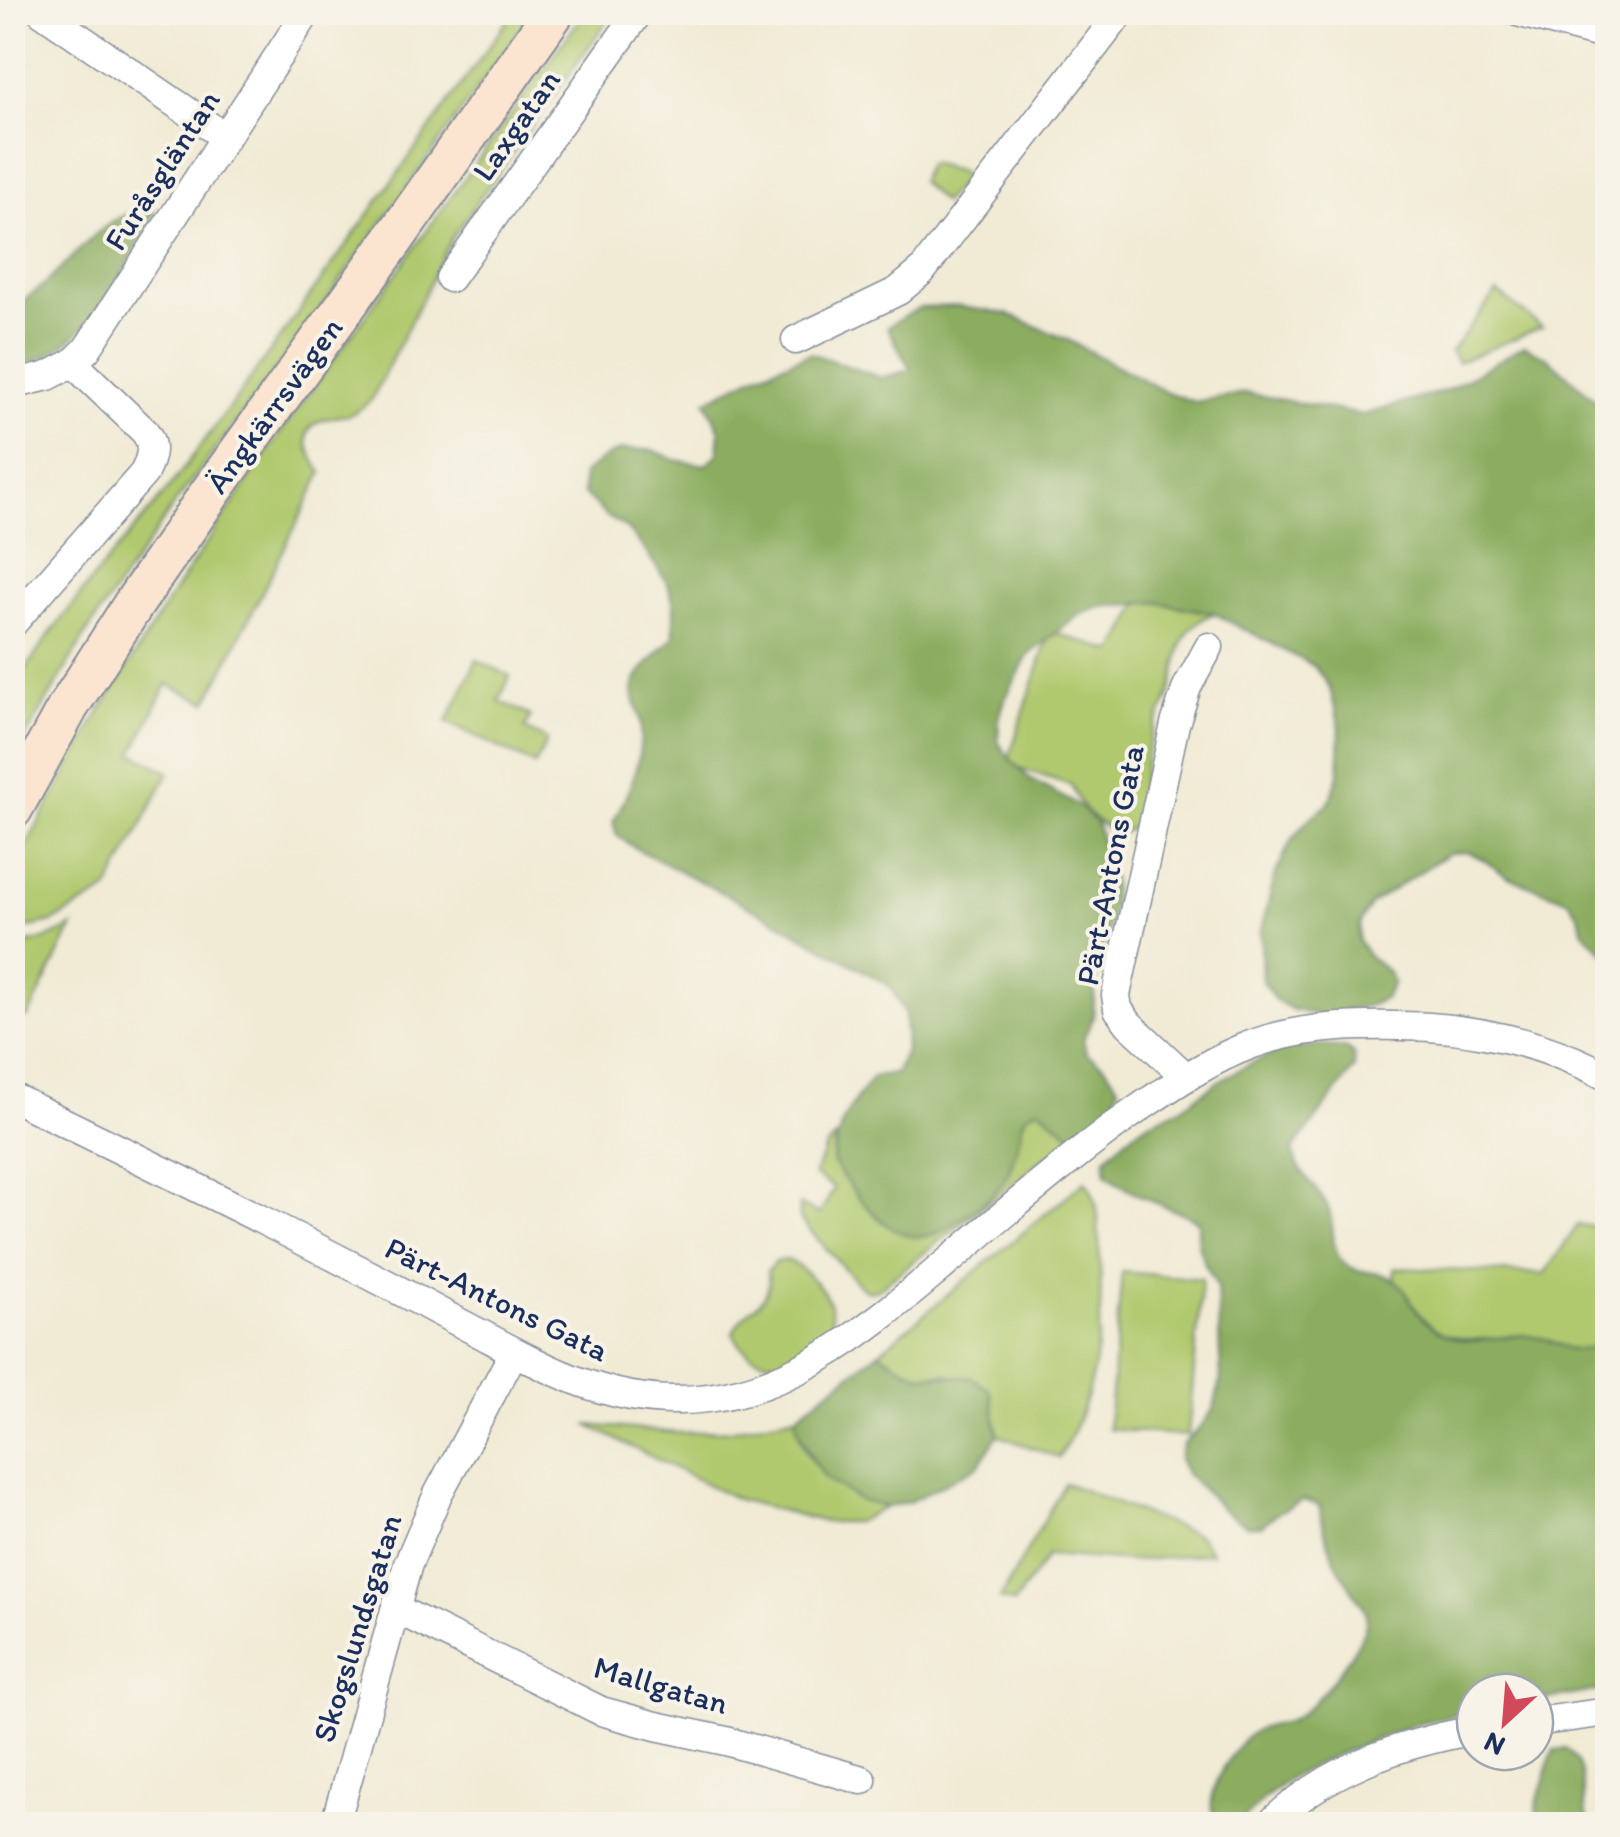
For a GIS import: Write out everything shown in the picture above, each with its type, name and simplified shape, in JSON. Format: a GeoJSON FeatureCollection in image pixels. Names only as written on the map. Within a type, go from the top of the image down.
{"type":"FeatureCollection","features":[{"type":"Feature","properties":{"kind":"street"},"geometry":{"type":"LineString","coordinates":[[42,12],[225,137]]}},
{"type":"Feature","properties":{"kind":"street","name":"Furåsgläntan"},"geometry":{"type":"LineString","coordinates":[[72,363],[87,349],[307,12]]}},
{"type":"Feature","properties":{"kind":"street","name":"Ängkärrsvägen"},"geometry":{"type":"LineString","coordinates":[[12,809],[68,707],[133,604],[554,12]]}},
{"type":"Feature","properties":{"kind":"street","name":"Laxgatan"},"geometry":{"type":"LineString","coordinates":[[450,278],[639,12]]}},
{"type":"Feature","properties":{"kind":"street"},"geometry":{"type":"LineString","coordinates":[[796,340],[898,291],[922,271],[1121,12]]}},
{"type":"Feature","properties":{"kind":"street"},"geometry":{"type":"LineString","coordinates":[[1517,12],[1608,36]]}},
{"type":"Feature","properties":{"kind":"street"},"geometry":{"type":"LineString","coordinates":[[12,386],[48,376],[72,363],[150,439],[150,460],[144,473],[12,624]]}},
{"type":"Feature","properties":{"kind":"street","name":"Pärt-Antons Gata"},"geometry":{"type":"LineString","coordinates":[[1186,1077],[1129,1024],[1118,1009],[1116,995],[1174,724],[1196,666],[1209,646]]}},
{"type":"Feature","properties":{"kind":"street","name":"Pärt-Antons Gata"},"geometry":{"type":"LineString","coordinates":[[12,1096],[576,1382],[640,1399],[679,1400],[719,1398],[755,1388],[796,1373],[837,1349],[1093,1140],[1213,1061],[1282,1034],[1368,1026],[1468,1030],[1563,1057],[1608,1078]]}},
{"type":"Feature","properties":{"kind":"street","name":"Skogslundsgatan"},"geometry":{"type":"LineString","coordinates":[[335,1824],[421,1531],[514,1352]]}},
{"type":"Feature","properties":{"kind":"street","name":"Mallgatan"},"geometry":{"type":"LineString","coordinates":[[396,1609],[601,1711],[862,1780]]}},
{"type":"Feature","properties":{"kind":"street"},"geometry":{"type":"LineString","coordinates":[[1555,1719],[1608,1712]]}},
{"type":"Feature","properties":{"kind":"street"},"geometry":{"type":"LineString","coordinates":[[1270,1824],[1329,1777],[1384,1754],[1455,1735]]}},
{"type":"Feature","properties":{"kind":"green space"},"geometry":{"type":"Polygon","coordinates":[[[513,13],[532,13],[301,336],[176,502],[87,632],[13,759],[13,688],[47,638],[241,392],[513,13]]]}},
{"type":"Feature","properties":{"kind":"green space"},"geometry":{"type":"Polygon","coordinates":[[[584,13],[613,13],[453,236],[372,399],[353,413],[311,427],[307,441],[322,473],[207,702],[167,684],[133,753],[169,772],[108,890],[52,922],[13,931],[13,870],[97,716],[175,590],[279,435],[584,13]]]}},
{"type":"Feature","properties":{"kind":"green space"},"geometry":{"type":"Polygon","coordinates":[[[931,163],[961,172],[965,178],[943,203],[920,182],[931,163]]]}},
{"type":"Feature","properties":{"kind":"green space"},"geometry":{"type":"Polygon","coordinates":[[[155,211],[116,284],[82,329],[39,360],[13,366],[13,306],[44,285],[101,230],[131,213],[155,211]]]}},
{"type":"Feature","properties":{"kind":"green space"},"geometry":{"type":"Polygon","coordinates":[[[1497,292],[1542,327],[1458,362],[1451,351],[1497,292]]]}},
{"type":"Feature","properties":{"kind":"green space"},"geometry":{"type":"Polygon","coordinates":[[[957,306],[1007,314],[1194,402],[1246,393],[1363,415],[1447,390],[1524,346],[1548,358],[1607,410],[1607,956],[1584,932],[1570,901],[1508,877],[1468,852],[1449,853],[1371,904],[1360,923],[1358,940],[1393,982],[1385,998],[1322,1016],[1276,1001],[1262,981],[1261,931],[1276,873],[1290,843],[1308,820],[1328,805],[1339,775],[1340,727],[1330,689],[1315,667],[1214,613],[1155,602],[1099,607],[1079,615],[1029,654],[1005,699],[998,742],[1031,780],[1081,807],[1096,822],[1112,878],[1113,905],[1095,985],[1093,1017],[1083,1039],[1086,1053],[1105,1066],[1119,1087],[1102,1116],[1074,1136],[1038,1108],[1025,1116],[1010,1168],[998,1188],[951,1226],[919,1237],[900,1232],[877,1217],[833,1163],[841,1127],[851,1107],[873,1077],[895,1074],[906,1051],[905,1014],[890,986],[617,835],[613,822],[630,787],[640,751],[641,724],[634,685],[674,636],[674,604],[668,584],[645,550],[627,529],[605,515],[583,493],[583,474],[621,450],[653,450],[675,460],[706,465],[718,454],[720,431],[706,401],[810,353],[881,378],[911,370],[887,327],[919,308],[957,306]]]}},
{"type":"Feature","properties":{"kind":"green space"},"geometry":{"type":"Polygon","coordinates":[[[1155,602],[1214,613],[1184,638],[1169,697],[1150,743],[1135,825],[1120,834],[1090,816],[1071,785],[1007,764],[1050,631],[1114,652],[1139,604],[1155,602]]]}},
{"type":"Feature","properties":{"kind":"green space"},"geometry":{"type":"Polygon","coordinates":[[[477,660],[510,676],[499,701],[531,716],[525,729],[547,740],[535,765],[447,722],[477,660]]]}},
{"type":"Feature","properties":{"kind":"green space"},"geometry":{"type":"Polygon","coordinates":[[[73,926],[28,1017],[22,1018],[13,992],[13,945],[44,939],[73,926]]]}},
{"type":"Feature","properties":{"kind":"green space"},"geometry":{"type":"Polygon","coordinates":[[[1319,1045],[1346,1048],[1354,1054],[1354,1068],[1293,1150],[1298,1165],[1328,1208],[1341,1260],[1354,1269],[1397,1282],[1426,1322],[1457,1339],[1527,1335],[1572,1349],[1607,1341],[1607,1689],[1555,1698],[1555,1672],[1455,1672],[1455,1716],[1421,1722],[1338,1754],[1293,1776],[1239,1824],[1219,1823],[1212,1800],[1232,1755],[1255,1731],[1292,1720],[1312,1704],[1355,1647],[1366,1624],[1366,1614],[1335,1559],[1319,1505],[1303,1500],[1261,1526],[1248,1526],[1227,1513],[1187,1475],[1179,1459],[1183,1444],[1214,1408],[1221,1378],[1217,1286],[1198,1245],[1198,1221],[1116,1181],[1106,1173],[1106,1157],[1146,1124],[1179,1109],[1254,1062],[1286,1049],[1319,1045]]]}},
{"type":"Feature","properties":{"kind":"green space"},"geometry":{"type":"Polygon","coordinates":[[[1038,1108],[1074,1136],[878,1289],[868,1291],[860,1286],[799,1218],[800,1205],[820,1214],[834,1188],[814,1175],[826,1147],[835,1138],[833,1163],[1019,1134],[1025,1116],[1038,1108]]]}},
{"type":"Feature","properties":{"kind":"green space"},"geometry":{"type":"Polygon","coordinates":[[[1085,1181],[1098,1216],[1099,1325],[1091,1380],[1073,1432],[1059,1458],[998,1435],[990,1391],[948,1374],[921,1375],[879,1352],[1085,1181]]]}},
{"type":"Feature","properties":{"kind":"green space"},"geometry":{"type":"Polygon","coordinates":[[[1578,1225],[1594,1226],[1607,1237],[1607,1341],[1586,1350],[1570,1350],[1533,1337],[1467,1339],[1444,1334],[1422,1317],[1394,1279],[1395,1268],[1544,1274],[1578,1225]]]}},
{"type":"Feature","properties":{"kind":"green space"},"geometry":{"type":"Polygon","coordinates":[[[787,1260],[817,1284],[830,1306],[830,1326],[821,1342],[805,1354],[786,1361],[765,1360],[747,1351],[733,1333],[740,1320],[766,1294],[767,1272],[775,1262],[787,1260]]]}},
{"type":"Feature","properties":{"kind":"green space"},"geometry":{"type":"Polygon","coordinates":[[[1122,1272],[1202,1279],[1188,1436],[1108,1429],[1122,1272]]]}},
{"type":"Feature","properties":{"kind":"green space"},"geometry":{"type":"Polygon","coordinates":[[[879,1352],[921,1375],[971,1377],[990,1390],[998,1435],[978,1466],[909,1502],[886,1507],[861,1501],[826,1479],[797,1427],[796,1416],[879,1352]]]}},
{"type":"Feature","properties":{"kind":"green space"},"geometry":{"type":"Polygon","coordinates":[[[796,1416],[806,1450],[826,1476],[853,1494],[886,1507],[856,1522],[825,1522],[737,1499],[587,1425],[679,1433],[729,1430],[796,1416]]]}},
{"type":"Feature","properties":{"kind":"green space"},"geometry":{"type":"Polygon","coordinates":[[[1065,1483],[1200,1536],[1211,1553],[1132,1561],[1048,1555],[1014,1603],[1000,1599],[1065,1483]]]}},
{"type":"Feature","properties":{"kind":"green space"},"geometry":{"type":"Polygon","coordinates":[[[1567,1749],[1579,1765],[1589,1824],[1539,1824],[1537,1802],[1547,1772],[1555,1772],[1555,1750],[1567,1749]]]}}]}
